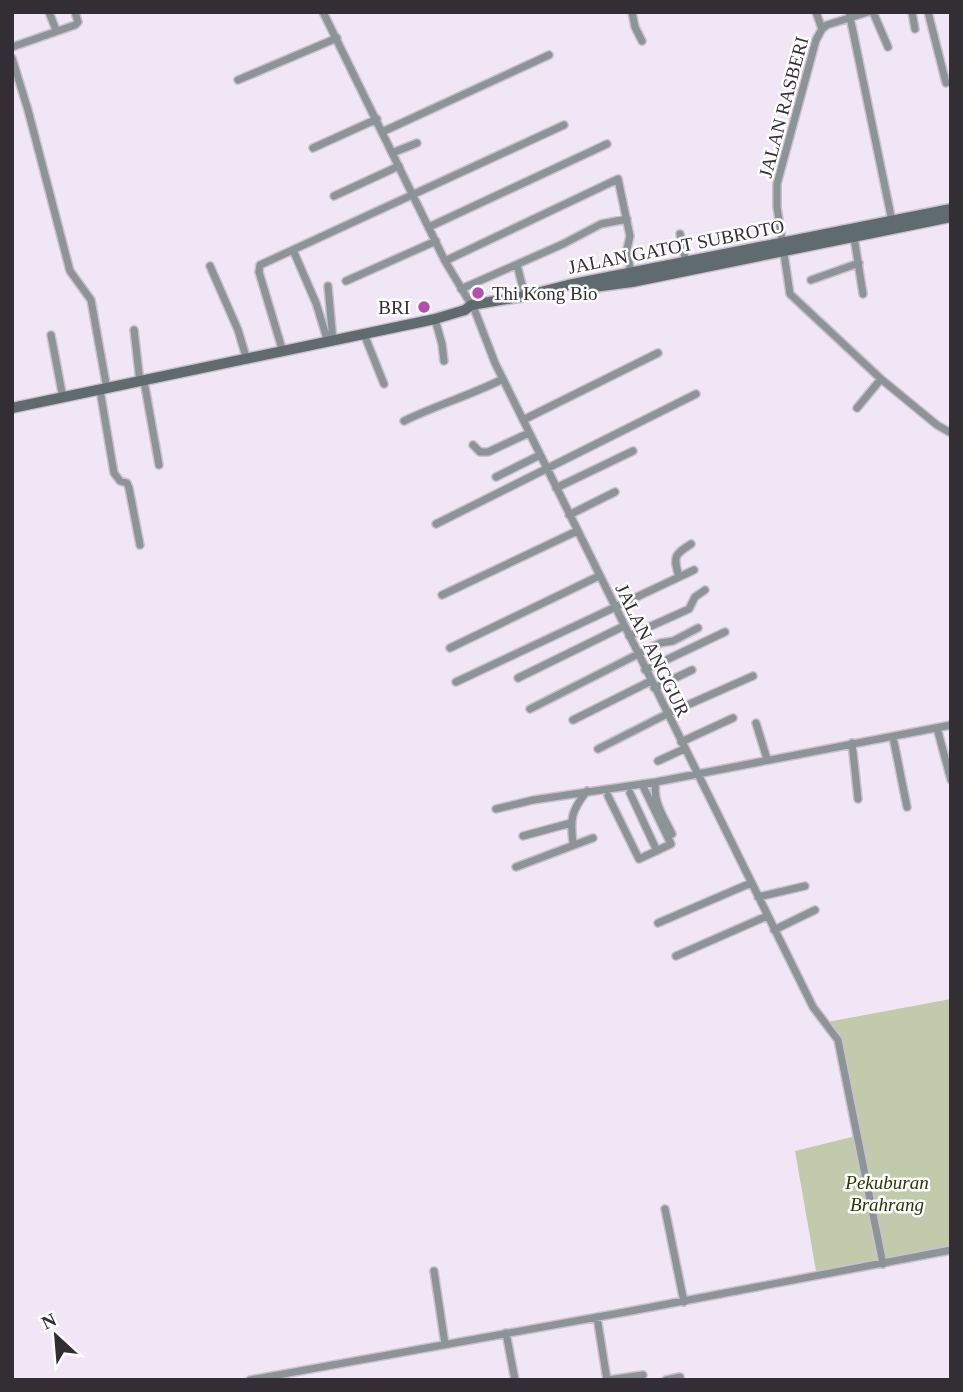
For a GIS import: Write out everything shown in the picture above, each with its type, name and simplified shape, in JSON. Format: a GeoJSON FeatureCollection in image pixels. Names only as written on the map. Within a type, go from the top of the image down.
{"type":"FeatureCollection","features":[{"type":"Feature","properties":{"kind":"main road","name":"JALAN GATOT SUBROTO"},"geometry":{"type":"LineString","coordinates":[[12,408],[330,342],[525,296],[631,278],[686,262],[784,247],[951,209]]}},
{"type":"Feature","properties":{"kind":"main road"},"geometry":{"type":"LineString","coordinates":[[631,278],[951,217]]}},
{"type":"Feature","properties":{"kind":"main road"},"geometry":{"type":"LineString","coordinates":[[470,309],[568,287]]}},
{"type":"Feature","properties":{"kind":"street"},"geometry":{"type":"LineString","coordinates":[[49,12],[55,30]]}},
{"type":"Feature","properties":{"kind":"street"},"geometry":{"type":"LineString","coordinates":[[12,47],[77,24],[75,12]]}},
{"type":"Feature","properties":{"kind":"street","name":"JALAN ANGGUR"},"geometry":{"type":"LineString","coordinates":[[323,12],[774,930],[813,1007],[838,1040],[883,1264]]}},
{"type":"Feature","properties":{"kind":"street"},"geometry":{"type":"LineString","coordinates":[[632,12],[642,41]]}},
{"type":"Feature","properties":{"kind":"street"},"geometry":{"type":"LineString","coordinates":[[816,12],[822,29]]}},
{"type":"Feature","properties":{"kind":"street"},"geometry":{"type":"LineString","coordinates":[[871,12],[888,47]]}},
{"type":"Feature","properties":{"kind":"street","name":"JALAN RASBERI"},"geometry":{"type":"LineString","coordinates":[[871,12],[851,15],[822,29],[816,40],[780,167],[777,207],[790,294],[881,379],[937,425],[951,433]]}},
{"type":"Feature","properties":{"kind":"street"},"geometry":{"type":"LineString","coordinates":[[912,12],[915,29]]}},
{"type":"Feature","properties":{"kind":"street"},"geometry":{"type":"LineString","coordinates":[[928,12],[946,83]]}},
{"type":"Feature","properties":{"kind":"street"},"geometry":{"type":"LineString","coordinates":[[851,15],[892,221]]}},
{"type":"Feature","properties":{"kind":"street"},"geometry":{"type":"LineString","coordinates":[[238,80],[337,38]]}},
{"type":"Feature","properties":{"kind":"street"},"geometry":{"type":"LineString","coordinates":[[382,132],[549,55]]}},
{"type":"Feature","properties":{"kind":"street"},"geometry":{"type":"LineString","coordinates":[[12,58],[39,148],[70,271],[91,300],[114,473],[130,488],[140,545]]}},
{"type":"Feature","properties":{"kind":"street"},"geometry":{"type":"LineString","coordinates":[[313,148],[377,119]]}},
{"type":"Feature","properties":{"kind":"street"},"geometry":{"type":"LineString","coordinates":[[283,352],[259,268],[262,264],[564,125]]}},
{"type":"Feature","properties":{"kind":"street"},"geometry":{"type":"LineString","coordinates":[[392,153],[417,143]]}},
{"type":"Feature","properties":{"kind":"street"},"geometry":{"type":"LineString","coordinates":[[429,227],[607,144]]}},
{"type":"Feature","properties":{"kind":"street"},"geometry":{"type":"LineString","coordinates":[[334,196],[399,166]]}},
{"type":"Feature","properties":{"kind":"street"},"geometry":{"type":"LineString","coordinates":[[445,261],[618,179],[630,236],[627,249],[631,278]]}},
{"type":"Feature","properties":{"kind":"street"},"geometry":{"type":"LineString","coordinates":[[461,289],[594,230],[601,223],[627,219]]}},
{"type":"Feature","properties":{"kind":"street"},"geometry":{"type":"LineString","coordinates":[[680,234],[686,262]]}},
{"type":"Feature","properties":{"kind":"street"},"geometry":{"type":"LineString","coordinates":[[854,237],[863,294]]}},
{"type":"Feature","properties":{"kind":"street"},"geometry":{"type":"LineString","coordinates":[[346,281],[436,241]]}},
{"type":"Feature","properties":{"kind":"street"},"geometry":{"type":"LineString","coordinates":[[293,250],[330,342]]}},
{"type":"Feature","properties":{"kind":"street"},"geometry":{"type":"LineString","coordinates":[[811,280],[859,263]]}},
{"type":"Feature","properties":{"kind":"street"},"geometry":{"type":"LineString","coordinates":[[517,265],[525,296]]}},
{"type":"Feature","properties":{"kind":"street"},"geometry":{"type":"LineString","coordinates":[[210,266],[238,330],[247,360]]}},
{"type":"Feature","properties":{"kind":"street"},"geometry":{"type":"LineString","coordinates":[[328,286],[330,342]]}},
{"type":"Feature","properties":{"kind":"street"},"geometry":{"type":"LineString","coordinates":[[435,319],[444,361]]}},
{"type":"Feature","properties":{"kind":"street"},"geometry":{"type":"LineString","coordinates":[[134,330],[159,465]]}},
{"type":"Feature","properties":{"kind":"street"},"geometry":{"type":"LineString","coordinates":[[364,334],[384,384]]}},
{"type":"Feature","properties":{"kind":"street"},"geometry":{"type":"LineString","coordinates":[[51,335],[63,398]]}},
{"type":"Feature","properties":{"kind":"street"},"geometry":{"type":"LineString","coordinates":[[523,420],[658,353]]}},
{"type":"Feature","properties":{"kind":"street"},"geometry":{"type":"LineString","coordinates":[[404,421],[503,379]]}},
{"type":"Feature","properties":{"kind":"street"},"geometry":{"type":"LineString","coordinates":[[857,408],[881,379]]}},
{"type":"Feature","properties":{"kind":"street"},"geometry":{"type":"LineString","coordinates":[[436,524],[696,394]]}},
{"type":"Feature","properties":{"kind":"street"},"geometry":{"type":"LineString","coordinates":[[472,445],[480,452],[488,452],[529,433]]}},
{"type":"Feature","properties":{"kind":"street"},"geometry":{"type":"LineString","coordinates":[[556,488],[634,451]]}},
{"type":"Feature","properties":{"kind":"street"},"geometry":{"type":"LineString","coordinates":[[496,477],[540,455]]}},
{"type":"Feature","properties":{"kind":"street"},"geometry":{"type":"LineString","coordinates":[[569,515],[615,492]]}},
{"type":"Feature","properties":{"kind":"street"},"geometry":{"type":"LineString","coordinates":[[442,595],[578,531]]}},
{"type":"Feature","properties":{"kind":"street"},"geometry":{"type":"LineString","coordinates":[[679,577],[675,559],[677,554],[691,544]]}},
{"type":"Feature","properties":{"kind":"street"},"geometry":{"type":"LineString","coordinates":[[456,682],[694,570]]}},
{"type":"Feature","properties":{"kind":"street"},"geometry":{"type":"LineString","coordinates":[[450,648],[600,576]]}},
{"type":"Feature","properties":{"kind":"street"},"geometry":{"type":"LineString","coordinates":[[629,636],[689,608],[695,597],[705,590]]}},
{"type":"Feature","properties":{"kind":"street"},"geometry":{"type":"LineString","coordinates":[[518,678],[624,626]]}},
{"type":"Feature","properties":{"kind":"street"},"geometry":{"type":"LineString","coordinates":[[530,709],[660,643],[673,641],[698,628]]}},
{"type":"Feature","properties":{"kind":"street"},"geometry":{"type":"LineString","coordinates":[[645,670],[725,632]]}},
{"type":"Feature","properties":{"kind":"street"},"geometry":{"type":"LineString","coordinates":[[573,720],[692,670]]}},
{"type":"Feature","properties":{"kind":"street"},"geometry":{"type":"LineString","coordinates":[[598,749],[667,713],[753,676]]}},
{"type":"Feature","properties":{"kind":"street"},"geometry":{"type":"LineString","coordinates":[[658,761],[733,718]]}},
{"type":"Feature","properties":{"kind":"street"},"geometry":{"type":"LineString","coordinates":[[755,723],[767,759]]}},
{"type":"Feature","properties":{"kind":"street"},"geometry":{"type":"LineString","coordinates":[[496,809],[587,791],[656,782],[696,772],[951,725]]}},
{"type":"Feature","properties":{"kind":"street"},"geometry":{"type":"LineString","coordinates":[[937,727],[951,780]]}},
{"type":"Feature","properties":{"kind":"street"},"geometry":{"type":"LineString","coordinates":[[893,737],[907,807]]}},
{"type":"Feature","properties":{"kind":"street"},"geometry":{"type":"LineString","coordinates":[[852,743],[858,799]]}},
{"type":"Feature","properties":{"kind":"street"},"geometry":{"type":"LineString","coordinates":[[656,782],[656,799],[672,834]]}},
{"type":"Feature","properties":{"kind":"street"},"geometry":{"type":"LineString","coordinates":[[608,796],[639,859],[671,844],[642,784]]}},
{"type":"Feature","properties":{"kind":"street"},"geometry":{"type":"LineString","coordinates":[[573,844],[571,823],[575,806],[587,791]]}},
{"type":"Feature","properties":{"kind":"street"},"geometry":{"type":"LineString","coordinates":[[630,793],[657,851]]}},
{"type":"Feature","properties":{"kind":"street"},"geometry":{"type":"LineString","coordinates":[[523,836],[571,823]]}},
{"type":"Feature","properties":{"kind":"street"},"geometry":{"type":"LineString","coordinates":[[516,867],[593,838]]}},
{"type":"Feature","properties":{"kind":"street"},"geometry":{"type":"LineString","coordinates":[[658,923],[751,883]]}},
{"type":"Feature","properties":{"kind":"street"},"geometry":{"type":"LineString","coordinates":[[758,897],[805,886]]}},
{"type":"Feature","properties":{"kind":"street"},"geometry":{"type":"LineString","coordinates":[[774,930],[815,910]]}},
{"type":"Feature","properties":{"kind":"street"},"geometry":{"type":"LineString","coordinates":[[676,956],[767,916]]}},
{"type":"Feature","properties":{"kind":"street"},"geometry":{"type":"LineString","coordinates":[[665,1209],[684,1301]]}},
{"type":"Feature","properties":{"kind":"street"},"geometry":{"type":"LineString","coordinates":[[250,1380],[951,1250]]}},
{"type":"Feature","properties":{"kind":"street"},"geometry":{"type":"LineString","coordinates":[[434,1271],[445,1344]]}},
{"type":"Feature","properties":{"kind":"street"},"geometry":{"type":"LineString","coordinates":[[597,1317],[608,1380],[643,1375]]}},
{"type":"Feature","properties":{"kind":"street"},"geometry":{"type":"LineString","coordinates":[[506,1333],[515,1380]]}},
{"type":"Feature","properties":{"kind":"street"},"geometry":{"type":"LineString","coordinates":[[666,1380],[680,1377]]}},
{"type":"Feature","properties":{"kind":"green space","name":"Pekuburan Brahrang"},"geometry":{"type":"Polygon","coordinates":[[[951,999],[951,1246],[816,1271],[795,1151],[860,1135],[842,1040],[827,1022],[951,999]]]}},
{"type":"Feature","properties":{"kind":"place","name":"Thi Kong Bio"},"geometry":{"type":"Point","coordinates":[478,293]}},
{"type":"Feature","properties":{"kind":"place","name":"BRI"},"geometry":{"type":"Point","coordinates":[424,307]}}]}
